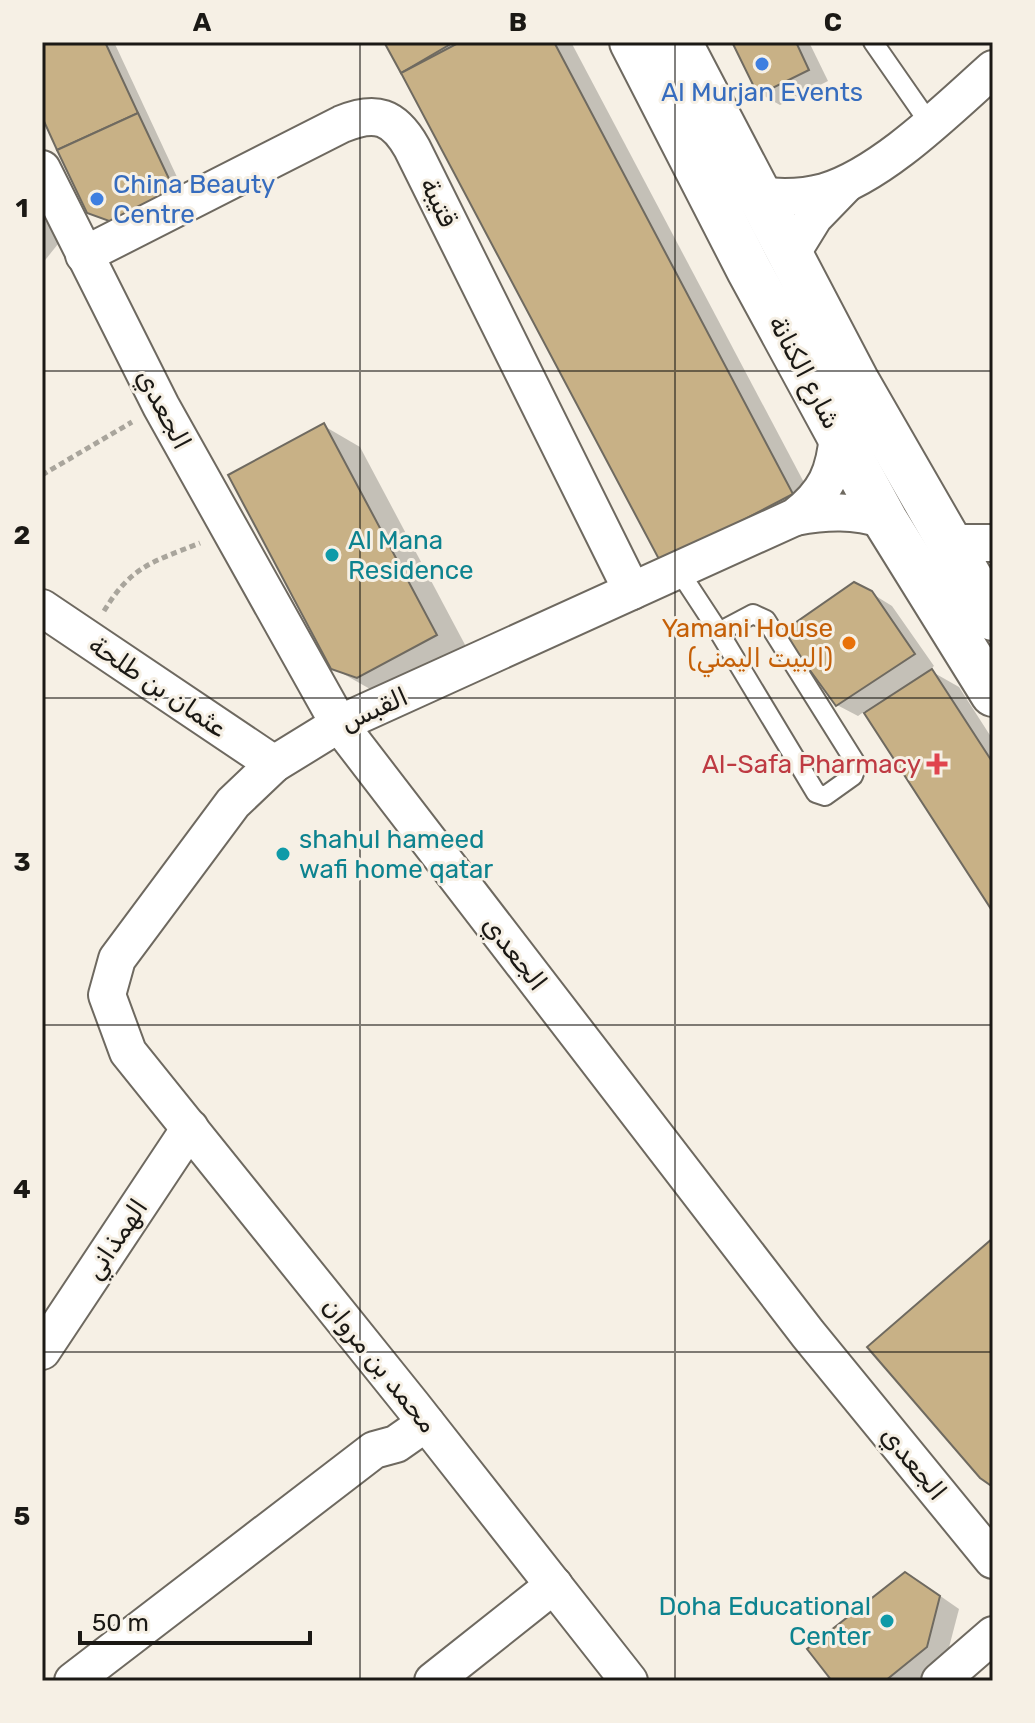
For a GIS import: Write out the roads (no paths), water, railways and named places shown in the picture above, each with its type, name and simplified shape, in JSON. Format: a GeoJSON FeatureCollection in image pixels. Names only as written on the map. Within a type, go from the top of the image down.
{"type":"FeatureCollection","features":[{"type":"Feature","properties":{"kind":"street","name":"شارع الكنانة"},"geometry":{"type":"LineString","coordinates":[[632,42],[749,270],[885,520],[993,694]]}},
{"type":"Feature","properties":{"kind":"street","name":"شارع الكنانة"},"geometry":{"type":"LineString","coordinates":[[679,42],[790,256],[948,543],[993,618]]}},
{"type":"Feature","properties":{"kind":"street"},"geometry":{"type":"LineString","coordinates":[[790,256],[814,217],[846,184],[884,160],[993,69]]}},
{"type":"Feature","properties":{"kind":"street","name":"قتيبة"},"geometry":{"type":"LineString","coordinates":[[84,255],[342,124],[362,116],[383,118],[402,130],[412,148],[632,591]]}},
{"type":"Feature","properties":{"kind":"street","name":"الجعدي"},"geometry":{"type":"LineString","coordinates":[[42,169],[161,406],[339,724],[808,1334],[993,1560]]}},
{"type":"Feature","properties":{"kind":"street"},"geometry":{"type":"LineString","coordinates":[[757,195],[802,197],[846,184]]}},
{"type":"Feature","properties":{"kind":"street","name":"القبس"},"geometry":{"type":"LineString","coordinates":[[128,1052],[107,995],[117,959],[233,803],[274,764],[339,724],[795,517],[814,502],[827,482],[836,459],[838,434]]}},
{"type":"Feature","properties":{"kind":"street","name":"القبس"},"geometry":{"type":"LineString","coordinates":[[795,517],[842,511],[885,520]]}},
{"type":"Feature","properties":{"kind":"street"},"geometry":{"type":"LineString","coordinates":[[948,543],[993,543]]}},
{"type":"Feature","properties":{"kind":"street","name":"عثمان بن طلحة"},"geometry":{"type":"LineString","coordinates":[[42,608],[274,764]]}},
{"type":"Feature","properties":{"kind":"street","name":"محمد بن مروان"},"geometry":{"type":"LineString","coordinates":[[128,1052],[629,1681]]}},
{"type":"Feature","properties":{"kind":"street","name":"الهمذاني"},"geometry":{"type":"LineString","coordinates":[[42,1351],[190,1128]]}},
{"type":"Feature","properties":{"kind":"street"},"geometry":{"type":"LineString","coordinates":[[73,1681],[374,1450],[396,1444],[419,1414]]}},
{"type":"Feature","properties":{"kind":"street"},"geometry":{"type":"LineString","coordinates":[[433,1681],[554,1585]]}},
{"type":"Feature","properties":{"kind":"street"},"geometry":{"type":"LineString","coordinates":[[957,1676],[993,1635]]}},
{"type":"Feature","properties":{"kind":"lane"},"geometry":{"type":"LineString","coordinates":[[873,42],[930,124]]}},
{"type":"Feature","properties":{"kind":"lane"},"geometry":{"type":"LineString","coordinates":[[679,571],[816,793],[825,796],[853,776],[857,765],[766,620],[753,614],[719,632]]}},
{"type":"Feature","properties":{"kind":"place","name":"Al Murjan Events"},"geometry":{"type":"Point","coordinates":[762,64]}},
{"type":"Feature","properties":{"kind":"place","name":"China Beauty Centre"},"geometry":{"type":"Point","coordinates":[97,199]}},
{"type":"Feature","properties":{"kind":"place","name":"Al Mana Residence"},"geometry":{"type":"Point","coordinates":[332,555]}},
{"type":"Feature","properties":{"kind":"place","name":"Yamani House (البيت اليمني)"},"geometry":{"type":"Point","coordinates":[849,643]}},
{"type":"Feature","properties":{"kind":"place","name":"Al-Safa Pharmacy"},"geometry":{"type":"Point","coordinates":[937,764]}},
{"type":"Feature","properties":{"kind":"place","name":"shahul hameed wafi home qatar"},"geometry":{"type":"Point","coordinates":[283,854]}},
{"type":"Feature","properties":{"kind":"place","name":"Doha Educational Center"},"geometry":{"type":"Point","coordinates":[887,1621]}}]}
